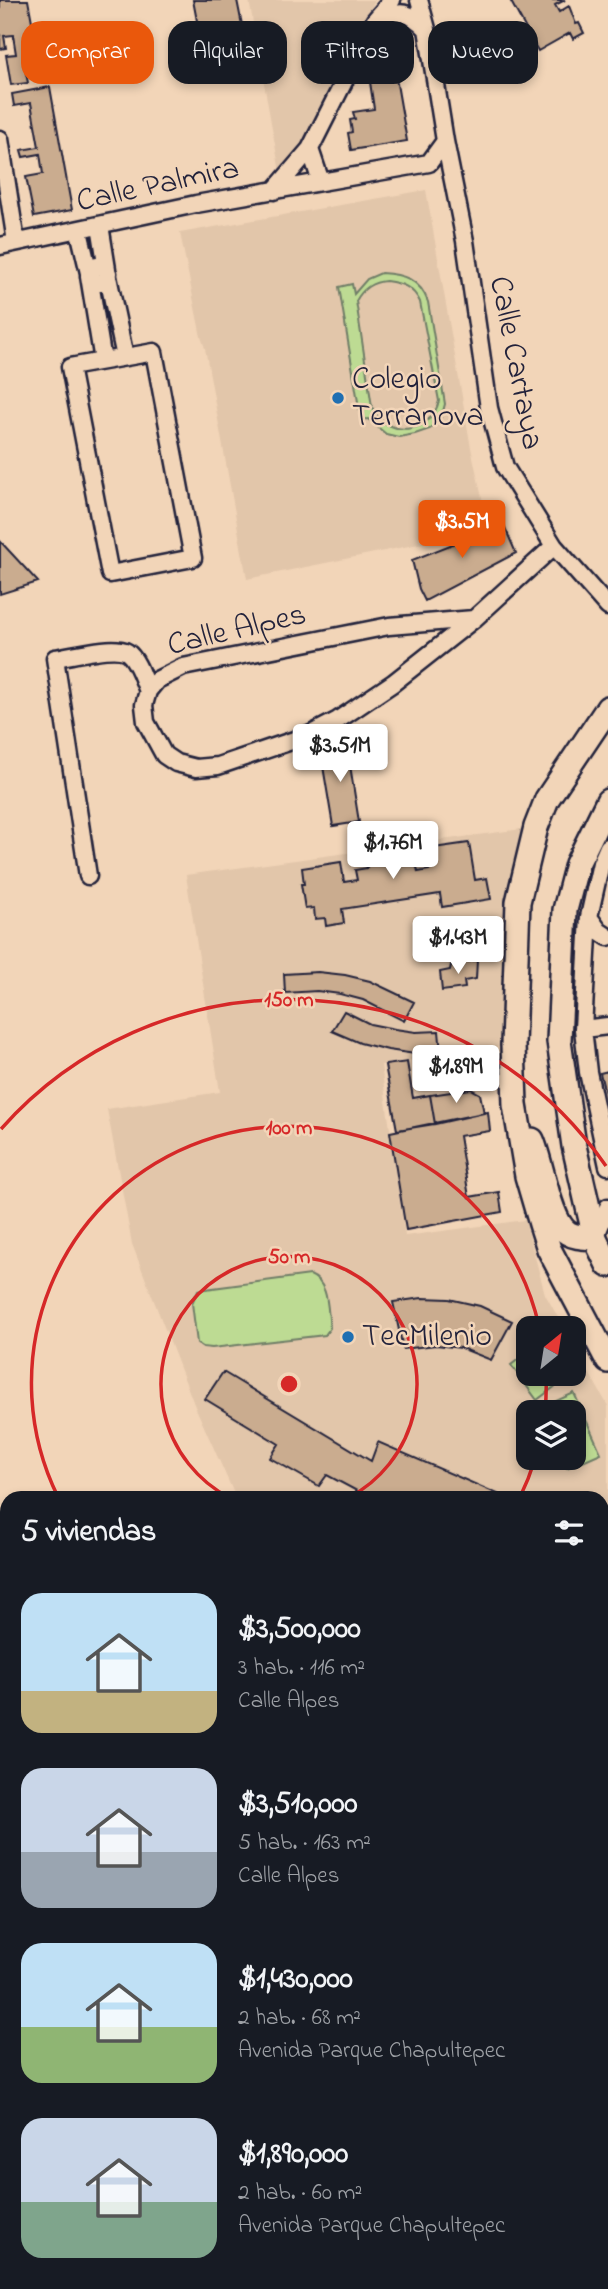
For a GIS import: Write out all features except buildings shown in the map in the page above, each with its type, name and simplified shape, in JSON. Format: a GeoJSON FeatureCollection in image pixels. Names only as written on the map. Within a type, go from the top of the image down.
{"type":"FeatureCollection","features":[{"type":"Feature","properties":{"kind":"main road"},"geometry":{"type":"LineString","coordinates":[[608,709],[593,727],[547,799],[536,827],[518,902],[513,1045],[515,1105],[527,1176],[549,1249],[608,1361]]}},
{"type":"Feature","properties":{"kind":"main road"},"geometry":{"type":"LineString","coordinates":[[608,801],[577,864],[565,910],[559,1041],[574,1146],[595,1238],[608,1265]]}},
{"type":"Feature","properties":{"kind":"main road"},"geometry":{"type":"LineString","coordinates":[[515,1105],[538,1153],[558,1222],[571,1234],[595,1238]]}},
{"type":"Feature","properties":{"kind":"street","name":"Calle Palmira"},"geometry":{"type":"LineString","coordinates":[[374,21],[392,0]]}},
{"type":"Feature","properties":{"kind":"street","name":"Calle Cartaya"},"geometry":{"type":"LineString","coordinates":[[419,0],[427,29],[465,241],[489,408],[505,467],[554,546],[608,607]]}},
{"type":"Feature","properties":{"kind":"street"},"geometry":{"type":"LineString","coordinates":[[383,21],[394,13],[407,13],[427,29]]}},
{"type":"Feature","properties":{"kind":"street","name":"Calle Palmira"},"geometry":{"type":"LineString","coordinates":[[8,244],[196,204],[274,191],[310,149],[343,84]]}},
{"type":"Feature","properties":{"kind":"street"},"geometry":{"type":"LineString","coordinates":[[0,139],[8,244]]}},
{"type":"Feature","properties":{"kind":"street"},"geometry":{"type":"LineString","coordinates":[[274,191],[429,163],[445,141]]}},
{"type":"Feature","properties":{"kind":"street"},"geometry":{"type":"LineString","coordinates":[[310,149],[321,183]]}},
{"type":"Feature","properties":{"kind":"street"},"geometry":{"type":"LineString","coordinates":[[429,163],[453,182]]}},
{"type":"Feature","properties":{"kind":"street"},"geometry":{"type":"LineString","coordinates":[[100,225],[125,357]]}},
{"type":"Feature","properties":{"kind":"street"},"geometry":{"type":"LineString","coordinates":[[79,231],[103,361]]}},
{"type":"Feature","properties":{"kind":"street"},"geometry":{"type":"LineString","coordinates":[[89,274],[93,266],[97,265],[104,267],[107,273]]}},
{"type":"Feature","properties":{"kind":"street"},"geometry":{"type":"LineString","coordinates":[[154,352],[194,558],[110,574],[70,367],[103,361],[154,352]]}},
{"type":"Feature","properties":{"kind":"street","name":"Calle Alpes"},"geometry":{"type":"LineString","coordinates":[[474,619],[388,626],[183,667],[158,680],[148,691],[144,705],[146,722],[164,755],[176,763],[196,768],[218,766],[309,735],[338,720],[393,683],[474,619],[554,546]]}},
{"type":"Feature","properties":{"kind":"street"},"geometry":{"type":"LineString","coordinates":[[88,876],[55,658],[113,649],[127,652],[136,664],[148,691]]}},
{"type":"Feature","properties":{"kind":"street"},"geometry":{"type":"LineString","coordinates":[[608,847],[601,863],[589,917],[583,1030],[588,1072],[608,1166]]}},
{"type":"Feature","properties":{"kind":"street"},"geometry":{"type":"LineString","coordinates":[[589,917],[599,931],[608,937]]}},
{"type":"Feature","properties":{"kind":"street"},"geometry":{"type":"LineString","coordinates":[[583,1030],[608,1026]]}},
{"type":"Feature","properties":{"kind":"street"},"geometry":{"type":"LineString","coordinates":[[595,1238],[608,1207]]}},
{"type":"Feature","properties":{"kind":"shaded area"},"geometry":{"type":"Polygon","coordinates":[[[249,0],[375,0],[364,21],[301,21],[301,84],[333,84],[287,175],[281,178],[264,84],[287,84],[287,21],[253,21],[249,0]]]}},
{"type":"Feature","properties":{"kind":"shaded area","name":"Colegio Terranova"},"geometry":{"type":"Polygon","coordinates":[[[426,190],[471,448],[486,516],[443,539],[247,579],[205,348],[180,233],[426,190]]]}},
{"type":"Feature","properties":{"kind":"shaded area","name":"TecMilenio"},"geometry":{"type":"Polygon","coordinates":[[[536,827],[513,1045],[381,1065],[405,1236],[525,1220],[545,1294],[557,1316],[516,1316],[516,1386],[586,1386],[586,1367],[608,1406],[608,1491],[233,1491],[194,1404],[132,1244],[107,1109],[220,1092],[186,875],[536,827]]]}},
{"type":"Feature","properties":{"kind":"green space"},"geometry":{"type":"Polygon","coordinates":[[[381,273],[396,275],[410,279],[425,294],[445,404],[442,415],[430,429],[399,437],[386,434],[368,419],[361,420],[339,287],[352,284],[354,294],[367,279],[381,273]],[[386,281],[372,284],[356,301],[372,407],[387,424],[407,429],[427,421],[439,401],[420,302],[410,289],[386,281]]]}},
{"type":"Feature","properties":{"kind":"green space"},"geometry":{"type":"Polygon","coordinates":[[[310,1275],[321,1284],[326,1297],[330,1328],[325,1335],[212,1348],[197,1343],[192,1303],[198,1290],[310,1275]]]}},
{"type":"Feature","properties":{"kind":"green space"},"geometry":{"type":"Polygon","coordinates":[[[527,1386],[556,1386],[537,1400],[527,1386]]]}},
{"type":"Feature","properties":{"kind":"green space"},"geometry":{"type":"Polygon","coordinates":[[[574,1393],[577,1400],[558,1400],[574,1393]]]}},
{"type":"Feature","properties":{"kind":"green space"},"geometry":{"type":"Polygon","coordinates":[[[586,1420],[601,1453],[586,1460],[586,1420]]]}},
{"type":"Feature","properties":{"kind":"place","name":"Colegio Terranova"},"geometry":{"type":"Point","coordinates":[338,398]}},
{"type":"Feature","properties":{"kind":"place","name":"TecMilenio"},"geometry":{"type":"Point","coordinates":[348,1337]}}]}
